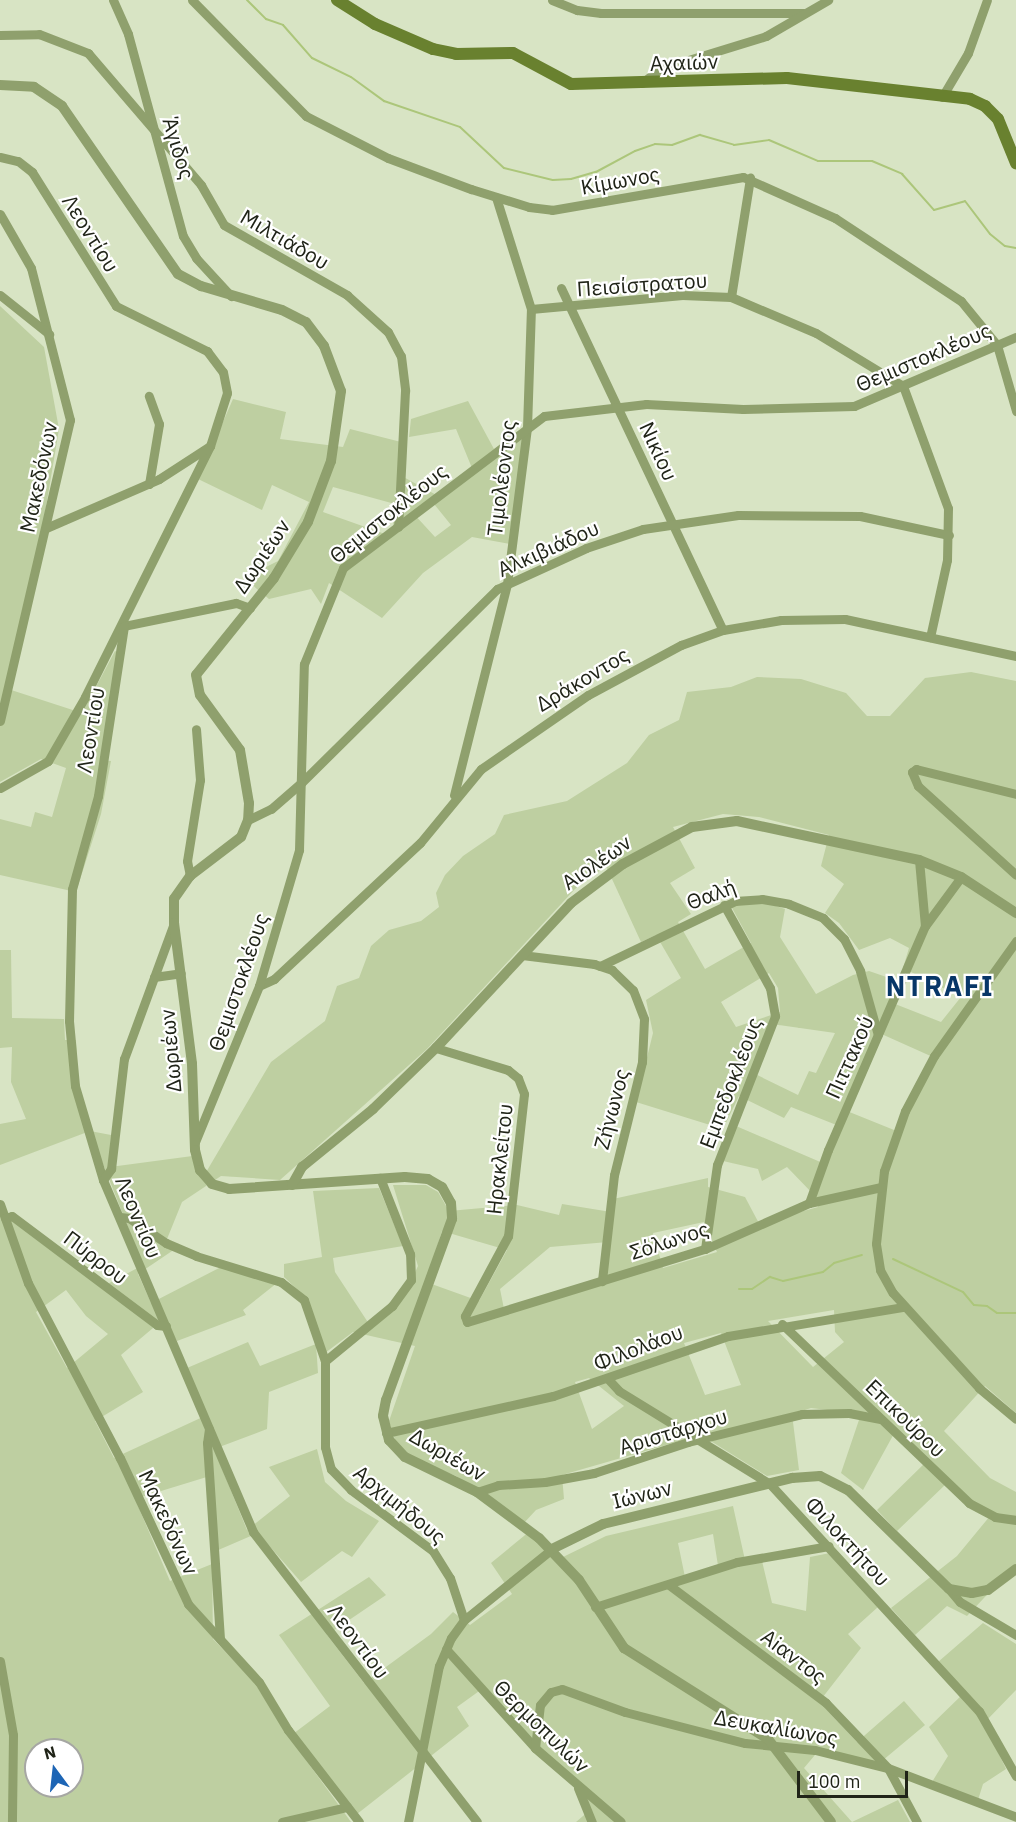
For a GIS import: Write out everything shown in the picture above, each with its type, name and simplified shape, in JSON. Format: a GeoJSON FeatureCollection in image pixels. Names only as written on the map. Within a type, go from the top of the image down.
{"type":"FeatureCollection","features":[{"type":"Feature","properties":{"kind":"main road","name":"Αχαιών"},"geometry":{"type":"LineString","coordinates":[[337,0],[375,24],[440,51],[513,53],[571,84],[787,78],[970,99],[989,109],[1002,127],[1016,163]]}},
{"type":"Feature","properties":{"kind":"street","name":"Άγιδος"},"geometry":{"type":"LineString","coordinates":[[113,0],[128,34],[186,242],[231,296]]}},
{"type":"Feature","properties":{"kind":"street","name":"Κίμωνος"},"geometry":{"type":"LineString","coordinates":[[192,0],[295,107],[317,123],[403,165],[496,197],[552,210],[738,177],[750,178],[845,224],[943,286],[962,301],[996,345],[1016,411]]}},
{"type":"Feature","properties":{"kind":"street"},"geometry":{"type":"LineString","coordinates":[[552,0],[577,10],[601,13],[804,13]]}},
{"type":"Feature","properties":{"kind":"street"},"geometry":{"type":"LineString","coordinates":[[642,83],[659,69],[766,36],[828,0]]}},
{"type":"Feature","properties":{"kind":"street"},"geometry":{"type":"LineString","coordinates":[[942,97],[968,53],[987,0]]}},
{"type":"Feature","properties":{"kind":"street","name":"Μιλτιάδου"},"geometry":{"type":"LineString","coordinates":[[0,35],[39,34],[83,50],[208,194],[224,225],[358,302],[393,338],[402,356],[405,391],[398,526]]}},
{"type":"Feature","properties":{"kind":"street","name":"Δωριέων"},"geometry":{"type":"LineString","coordinates":[[0,85],[34,87],[57,101],[73,118],[171,268],[193,283],[282,310],[306,322],[327,352],[342,400],[331,460],[314,510],[286,560],[250,608],[198,669],[195,681],[204,702],[243,758],[248,820],[235,843],[190,876],[174,899],[174,923],[192,1064],[195,1142],[200,1170],[217,1187],[291,1185],[380,1178],[433,1181],[446,1192],[452,1214],[386,1400],[386,1433],[405,1457],[477,1492],[552,1549],[579,1580],[610,1632],[633,1656],[775,1746],[831,1822]]}},
{"type":"Feature","properties":{"kind":"street","name":"Λεοντίου"},"geometry":{"type":"LineString","coordinates":[[0,157],[18,161],[32,172],[116,306],[200,346],[217,360],[227,393],[210,446],[124,626],[48,761],[0,788]]}},
{"type":"Feature","properties":{"kind":"street"},"geometry":{"type":"LineString","coordinates":[[731,297],[750,178]]}},
{"type":"Feature","properties":{"kind":"street","name":"Τιμολέοντος"},"geometry":{"type":"LineString","coordinates":[[454,797],[507,584],[526,428],[531,309],[496,197]]}},
{"type":"Feature","properties":{"kind":"street","name":"Μακεδόνων"},"geometry":{"type":"LineString","coordinates":[[0,214],[29,262],[70,420],[0,721]]}},
{"type":"Feature","properties":{"kind":"street","name":"Νικίου"},"geometry":{"type":"LineString","coordinates":[[561,288],[723,630]]}},
{"type":"Feature","properties":{"kind":"street"},"geometry":{"type":"LineString","coordinates":[[0,295],[49,334]]}},
{"type":"Feature","properties":{"kind":"street","name":"Πεισίστρατου"},"geometry":{"type":"LineString","coordinates":[[531,309],[682,296],[731,297],[816,333],[903,386]]}},
{"type":"Feature","properties":{"kind":"street","name":"Θεμιστοκλέους"},"geometry":{"type":"LineString","coordinates":[[195,1142],[259,986],[299,850],[304,664],[336,577],[398,526],[526,428],[550,415],[618,406],[845,407],[867,403],[1016,337]]}},
{"type":"Feature","properties":{"kind":"street"},"geometry":{"type":"LineString","coordinates":[[903,386],[948,508],[949,535],[930,637]]}},
{"type":"Feature","properties":{"kind":"street"},"geometry":{"type":"LineString","coordinates":[[149,396],[159,432],[149,484]]}},
{"type":"Feature","properties":{"kind":"street"},"geometry":{"type":"LineString","coordinates":[[46,528],[149,484],[210,446]]}},
{"type":"Feature","properties":{"kind":"street","name":"Αλκιβιάδου"},"geometry":{"type":"LineString","coordinates":[[248,820],[271,809],[301,783],[483,601],[507,584],[605,541],[672,523],[738,515],[861,516],[949,535]]}},
{"type":"Feature","properties":{"kind":"street"},"geometry":{"type":"LineString","coordinates":[[124,626],[236,603],[250,608]]}},
{"type":"Feature","properties":{"kind":"street","name":"Δράκοντος"},"geometry":{"type":"LineString","coordinates":[[259,986],[273,979],[420,843],[454,797],[481,769],[588,694],[636,666],[723,630],[781,620],[845,619],[1016,656]]}},
{"type":"Feature","properties":{"kind":"street","name":"Λεοντίου"},"geometry":{"type":"LineString","coordinates":[[124,626],[98,796],[72,889],[69,1021],[75,1086],[103,1180],[253,1532],[477,1822]]}},
{"type":"Feature","properties":{"kind":"street"},"geometry":{"type":"LineString","coordinates":[[190,876],[187,861],[200,787],[196,729]]}},
{"type":"Feature","properties":{"kind":"street"},"geometry":{"type":"LineString","coordinates":[[1016,794],[916,769],[912,772],[918,786],[1016,875]]}},
{"type":"Feature","properties":{"kind":"street","name":"Αιολέων"},"geometry":{"type":"LineString","coordinates":[[291,1185],[302,1167],[373,1109],[436,1048],[522,955],[596,881],[672,836],[703,823],[738,821],[919,860],[961,877],[1016,913]]}},
{"type":"Feature","properties":{"kind":"street","name":"Πιττακού"},"geometry":{"type":"LineString","coordinates":[[919,860],[925,926]]}},
{"type":"Feature","properties":{"kind":"street","name":"Πιττακού"},"geometry":{"type":"LineString","coordinates":[[809,1203],[925,926],[961,877]]}},
{"type":"Feature","properties":{"kind":"street","name":"Θαλή"},"geometry":{"type":"LineString","coordinates":[[600,966],[724,905],[762,899],[800,907],[830,923],[856,959],[878,1035]]}},
{"type":"Feature","properties":{"kind":"street","name":"Εμπεδοκλέους"},"geometry":{"type":"LineString","coordinates":[[705,1249],[717,1165],[775,1016],[770,988],[724,905]]}},
{"type":"Feature","properties":{"kind":"street"},"geometry":{"type":"LineString","coordinates":[[103,1180],[111,1169],[124,1059],[174,923]]}},
{"type":"Feature","properties":{"kind":"street"},"geometry":{"type":"LineString","coordinates":[[1016,941],[922,1075],[896,1131],[881,1187],[877,1257],[885,1281],[904,1307],[979,1388],[1016,1419]]}},
{"type":"Feature","properties":{"kind":"street"},"geometry":{"type":"LineString","coordinates":[[522,955],[600,966]]}},
{"type":"Feature","properties":{"kind":"street","name":"Ζήνωνος"},"geometry":{"type":"LineString","coordinates":[[600,966],[617,974],[633,990],[641,1007],[645,1035],[642,1062],[614,1175],[602,1281]]}},
{"type":"Feature","properties":{"kind":"street"},"geometry":{"type":"LineString","coordinates":[[153,977],[181,973]]}},
{"type":"Feature","properties":{"kind":"street","name":"Ηρακλείτου"},"geometry":{"type":"LineString","coordinates":[[436,1048],[508,1070],[518,1078],[524,1094],[508,1236],[465,1321]]}},
{"type":"Feature","properties":{"kind":"street"},"geometry":{"type":"LineString","coordinates":[[325,1361],[392,1306],[412,1278],[410,1254],[380,1178]]}},
{"type":"Feature","properties":{"kind":"street","name":"Σόλωνος"},"geometry":{"type":"LineString","coordinates":[[465,1321],[705,1249],[809,1203],[881,1187]]}},
{"type":"Feature","properties":{"kind":"street","name":"Μακεδόνων"},"geometry":{"type":"LineString","coordinates":[[0,1204],[28,1283],[120,1458],[184,1596],[195,1614],[259,1682],[288,1730],[359,1822]]}},
{"type":"Feature","properties":{"kind":"street","name":"Πύρρου"},"geometry":{"type":"LineString","coordinates":[[5,1218],[12,1216],[157,1325],[166,1326]]}},
{"type":"Feature","properties":{"kind":"street","name":"Αρχιμήδους"},"geometry":{"type":"LineString","coordinates":[[120,1217],[129,1218],[166,1244],[196,1256],[281,1281],[304,1300],[325,1361],[325,1447],[331,1469],[351,1490],[433,1551],[450,1578],[464,1620]]}},
{"type":"Feature","properties":{"kind":"street","name":"Φιλολάου"},"geometry":{"type":"LineString","coordinates":[[386,1433],[608,1379],[687,1347],[782,1324],[904,1307]]}},
{"type":"Feature","properties":{"kind":"street","name":"Επικούρου"},"geometry":{"type":"LineString","coordinates":[[782,1324],[976,1508],[1016,1520]]}},
{"type":"Feature","properties":{"kind":"street","name":"Φιλοκτήτου"},"geometry":{"type":"LineString","coordinates":[[608,1379],[619,1390],[770,1484],[979,1711],[1016,1776]]}},
{"type":"Feature","properties":{"kind":"street","name":"Αριστάρχου"},"geometry":{"type":"LineString","coordinates":[[477,1492],[498,1485],[545,1482],[594,1473],[699,1439],[810,1413],[849,1413],[880,1419]]}},
{"type":"Feature","properties":{"kind":"street"},"geometry":{"type":"LineString","coordinates":[[210,1428],[207,1443],[220,1639]]}},
{"type":"Feature","properties":{"kind":"street","name":"Ιώνων"},"geometry":{"type":"LineString","coordinates":[[408,1822],[446,1649],[464,1620],[552,1549],[603,1524],[812,1475],[835,1480],[949,1589]]}},
{"type":"Feature","properties":{"kind":"street"},"geometry":{"type":"LineString","coordinates":[[595,1607],[737,1562],[829,1546]]}},
{"type":"Feature","properties":{"kind":"street"},"geometry":{"type":"LineString","coordinates":[[949,1589],[972,1593],[988,1590],[1016,1569]]}},
{"type":"Feature","properties":{"kind":"street","name":"Aiαντος"},"geometry":{"type":"LineString","coordinates":[[669,1585],[813,1691],[888,1768]]}},
{"type":"Feature","properties":{"kind":"street"},"geometry":{"type":"LineString","coordinates":[[949,1589],[957,1599],[1016,1635]]}},
{"type":"Feature","properties":{"kind":"street","name":"Θερμοπυλών"},"geometry":{"type":"LineString","coordinates":[[446,1649],[535,1748],[621,1822]]}},
{"type":"Feature","properties":{"kind":"street"},"geometry":{"type":"LineString","coordinates":[[0,1661],[13,1735],[12,1822]]}},
{"type":"Feature","properties":{"kind":"street","name":"Δευκαλίωνος"},"geometry":{"type":"LineString","coordinates":[[535,1748],[540,1705],[551,1692],[562,1689],[625,1712],[745,1743],[815,1750],[888,1768],[1016,1817]]}},
{"type":"Feature","properties":{"kind":"street"},"geometry":{"type":"LineString","coordinates":[[888,1768],[917,1822]]}},
{"type":"Feature","properties":{"kind":"street"},"geometry":{"type":"LineString","coordinates":[[576,1785],[592,1822]]}},
{"type":"Feature","properties":{"kind":"street"},"geometry":{"type":"LineString","coordinates":[[282,1822],[347,1807]]}},
{"type":"Feature","properties":{"kind":"green space"},"geometry":{"type":"Polygon","coordinates":[[[0,306],[44,347],[59,429],[44,519],[5,688],[82,713],[115,651],[119,653],[100,760],[111,761],[101,814],[76,892],[0,875],[0,819],[31,827],[35,812],[52,817],[66,768],[41,759],[0,782],[0,306]]]}},
{"type":"Feature","properties":{"kind":"green space"},"geometry":{"type":"Polygon","coordinates":[[[233,399],[286,412],[280,439],[343,447],[350,429],[401,442],[398,474],[440,497],[474,473],[456,429],[409,437],[411,419],[468,401],[494,449],[523,427],[515,545],[472,537],[423,573],[382,618],[329,583],[321,604],[311,589],[269,599],[244,578],[278,561],[309,502],[272,485],[262,510],[198,479],[233,399]],[[333,487],[323,512],[385,534],[393,527],[395,504],[333,487]],[[430,499],[413,513],[435,537],[451,525],[430,499]]]}},
{"type":"Feature","properties":{"kind":"green space"},"geometry":{"type":"Polygon","coordinates":[[[971,672],[1016,681],[1016,1413],[985,1386],[944,1431],[990,1478],[1016,1492],[1016,1564],[967,1616],[947,1606],[915,1635],[891,1608],[957,1556],[990,1516],[946,1484],[897,1531],[877,1510],[927,1461],[896,1430],[863,1490],[841,1473],[861,1414],[811,1408],[792,1414],[799,1470],[767,1476],[701,1435],[562,1475],[564,1499],[536,1510],[523,1524],[456,1476],[414,1459],[396,1443],[389,1421],[415,1346],[353,1332],[325,1353],[302,1294],[284,1277],[284,1264],[322,1257],[313,1191],[379,1188],[403,1246],[333,1258],[335,1272],[371,1327],[402,1300],[418,1266],[393,1185],[426,1185],[438,1192],[449,1211],[517,1205],[559,1215],[562,1204],[611,1212],[613,1199],[708,1178],[708,1187],[745,1197],[762,1229],[782,1217],[818,1207],[815,1196],[787,1167],[762,1181],[758,1169],[723,1161],[736,1126],[825,1164],[839,1126],[791,1107],[784,1118],[739,1096],[723,1129],[636,1102],[653,1033],[646,1000],[681,978],[656,935],[641,942],[606,866],[575,889],[427,1049],[280,1180],[221,1176],[182,1202],[165,1244],[175,1249],[138,1274],[151,1303],[221,1267],[277,1283],[243,1310],[246,1315],[177,1341],[166,1322],[153,1328],[121,1355],[143,1392],[95,1421],[114,1458],[207,1415],[187,1368],[248,1342],[260,1366],[316,1344],[318,1373],[269,1392],[267,1429],[214,1449],[247,1530],[290,1496],[269,1467],[317,1449],[325,1482],[346,1501],[379,1521],[352,1557],[342,1551],[301,1582],[258,1533],[216,1551],[210,1476],[135,1499],[170,1581],[212,1564],[213,1639],[254,1682],[289,1737],[330,1706],[279,1635],[369,1577],[386,1595],[327,1635],[364,1683],[431,1634],[453,1612],[470,1625],[512,1594],[491,1563],[530,1531],[563,1557],[606,1536],[733,1506],[745,1560],[762,1561],[772,1603],[806,1611],[810,1557],[830,1553],[878,1607],[848,1634],[861,1648],[819,1702],[857,1742],[904,1701],[925,1725],[876,1766],[820,1749],[804,1768],[852,1822],[576,1822],[590,1810],[585,1788],[531,1741],[482,1689],[457,1707],[469,1726],[352,1818],[303,1756],[351,1822],[0,1822],[0,1209],[102,1287],[143,1265],[90,1131],[111,1135],[110,1167],[200,1155],[205,1174],[271,1062],[325,1021],[337,986],[359,978],[371,946],[389,930],[421,921],[439,907],[436,893],[445,875],[463,856],[495,834],[504,815],[567,801],[627,763],[649,735],[679,720],[687,692],[731,687],[757,677],[801,679],[846,693],[867,716],[890,716],[925,678],[971,672]],[[723,814],[673,827],[695,868],[670,883],[691,914],[678,922],[705,969],[751,943],[731,906],[744,902],[764,902],[785,909],[780,937],[816,994],[853,975],[869,971],[898,981],[890,1002],[941,1022],[961,997],[903,968],[909,948],[890,938],[859,950],[839,923],[825,913],[844,884],[821,866],[829,835],[759,817],[723,814]],[[769,973],[721,1002],[736,1027],[780,1012],[778,988],[769,973]],[[772,1024],[751,1072],[798,1095],[809,1071],[816,1073],[835,1033],[772,1024]],[[877,1032],[842,1109],[899,1132],[935,1058],[877,1032]],[[704,1222],[653,1233],[663,1268],[717,1252],[704,1222]],[[442,1231],[426,1282],[479,1301],[507,1250],[442,1231]],[[608,1242],[550,1247],[500,1289],[505,1314],[607,1283],[608,1242]],[[66,1290],[36,1312],[67,1368],[108,1334],[86,1316],[66,1290]],[[834,1310],[768,1321],[813,1367],[844,1342],[835,1332],[834,1310]],[[721,1333],[684,1343],[705,1395],[741,1385],[721,1333]],[[589,1378],[575,1382],[592,1429],[624,1406],[589,1378]],[[713,1534],[678,1543],[686,1582],[719,1572],[713,1534]]]}},
{"type":"Feature","properties":{"kind":"green space"},"geometry":{"type":"Polygon","coordinates":[[[0,950],[11,950],[12,1018],[64,1019],[65,1040],[76,1040],[78,1086],[90,1131],[0,1165],[0,1124],[26,1119],[11,1082],[12,1047],[0,1048],[0,950]]]}},
{"type":"Feature","properties":{"kind":"green space"},"geometry":{"type":"Polygon","coordinates":[[[983,1623],[1016,1644],[1016,1690],[984,1723],[1006,1769],[983,1784],[978,1800],[932,1782],[948,1756],[929,1727],[965,1692],[938,1662],[983,1623]]]}},
{"type":"Feature","properties":{"kind":"green space"},"geometry":{"type":"Polygon","coordinates":[[[898,1800],[910,1822],[852,1822],[898,1800]]]}},
{"type":"Feature","properties":{"kind":"waterway"},"geometry":{"type":"LineString","coordinates":[[247,0],[266,19],[283,25],[312,58],[351,77],[384,101],[460,127],[504,168],[553,180],[571,179],[596,172],[635,151],[655,144],[672,145],[700,135],[734,145],[769,140],[818,161],[872,161],[902,174],[934,210],[965,201],[990,234],[1005,246],[1016,248]]}},
{"type":"Feature","properties":{"kind":"waterway"},"geometry":{"type":"LineString","coordinates":[[739,1289],[752,1289],[770,1277],[783,1281],[823,1272],[834,1263],[862,1255]]}},
{"type":"Feature","properties":{"kind":"waterway"},"geometry":{"type":"LineString","coordinates":[[893,1259],[963,1292],[974,1305],[987,1306],[997,1313],[1016,1313]]}},
{"type":"Feature","properties":{"kind":"district","name":"NTRAFI"},"geometry":{"type":"Point","coordinates":[940,986]}}]}
